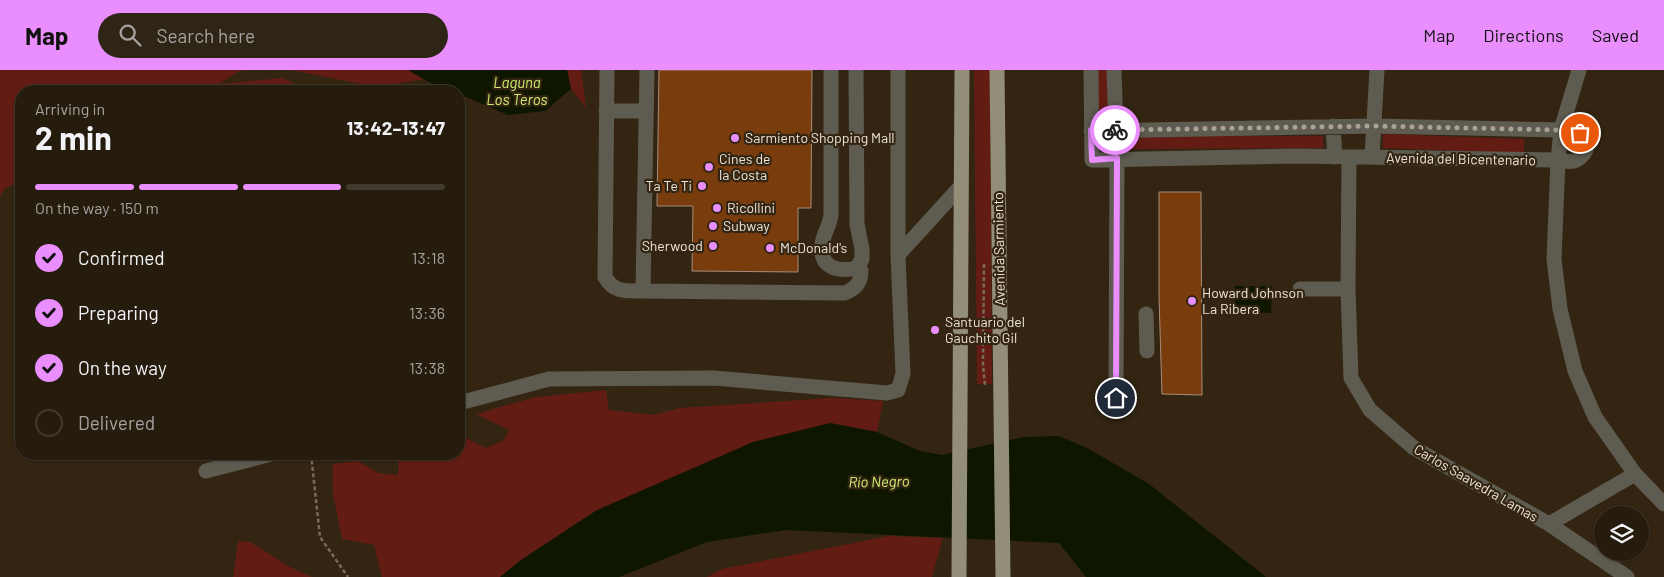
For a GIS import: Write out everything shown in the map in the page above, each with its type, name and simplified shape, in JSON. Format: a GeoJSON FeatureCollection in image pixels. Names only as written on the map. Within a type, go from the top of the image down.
{"type":"FeatureCollection","features":[{"type":"Feature","properties":{"kind":"main road"},"geometry":{"type":"LineString","coordinates":[[959,577],[962,70]]}},
{"type":"Feature","properties":{"kind":"main road","name":"Avenida Sarmiento"},"geometry":{"type":"LineString","coordinates":[[997,70],[1003,577]]}},
{"type":"Feature","properties":{"kind":"street"},"geometry":{"type":"LineString","coordinates":[[607,70],[605,277],[610,286],[619,291],[845,293],[854,289],[861,280],[861,271],[858,268]]}},
{"type":"Feature","properties":{"kind":"street"},"geometry":{"type":"LineString","coordinates":[[643,291],[647,70]]}},
{"type":"Feature","properties":{"kind":"street"},"geometry":{"type":"LineString","coordinates":[[831,70],[831,215],[830,226],[822,247],[825,259],[831,268],[840,270],[858,268]]}},
{"type":"Feature","properties":{"kind":"street"},"geometry":{"type":"LineString","coordinates":[[856,70],[857,224],[862,249],[862,259],[858,268]]}},
{"type":"Feature","properties":{"kind":"street"},"geometry":{"type":"LineString","coordinates":[[465,401],[549,379],[714,378],[887,393],[898,390],[903,374],[898,255],[898,70]]}},
{"type":"Feature","properties":{"kind":"street"},"geometry":{"type":"LineString","coordinates":[[1090,70],[1091,130]]}},
{"type":"Feature","properties":{"kind":"street"},"geometry":{"type":"LineString","coordinates":[[1114,70],[1117,158],[1116,398]]}},
{"type":"Feature","properties":{"kind":"street"},"geometry":{"type":"LineString","coordinates":[[1372,157],[1377,70]]}},
{"type":"Feature","properties":{"kind":"street"},"geometry":{"type":"LineString","coordinates":[[1579,70],[1561,130],[1558,160],[1554,259],[1560,309],[1575,371],[1595,417],[1635,474],[1664,504]]}},
{"type":"Feature","properties":{"kind":"street"},"geometry":{"type":"LineString","coordinates":[[606,111],[646,111]]}},
{"type":"Feature","properties":{"kind":"street","name":"Carlos Saavedra Lamas"},"geometry":{"type":"LineString","coordinates":[[1333,126],[1342,157],[1350,378],[1370,410],[1414,448],[1549,524],[1627,577]]}},
{"type":"Feature","properties":{"kind":"street","name":"Avenida del Bicentenario"},"geometry":{"type":"LineString","coordinates":[[1375,126],[1561,130],[1580,133],[1586,150],[1582,158],[1572,163],[1558,160],[1372,157],[1117,158],[1092,160],[1091,130],[1115,130],[1375,126]]}},
{"type":"Feature","properties":{"kind":"street"},"geometry":{"type":"LineString","coordinates":[[898,255],[960,186]]}},
{"type":"Feature","properties":{"kind":"street"},"geometry":{"type":"LineString","coordinates":[[1300,289],[1348,289]]}},
{"type":"Feature","properties":{"kind":"street"},"geometry":{"type":"LineString","coordinates":[[1146,314],[1147,352]]}},
{"type":"Feature","properties":{"kind":"street"},"geometry":{"type":"LineString","coordinates":[[206,471],[248,460]]}},
{"type":"Feature","properties":{"kind":"street"},"geometry":{"type":"LineString","coordinates":[[1549,524],[1635,474]]}},
{"type":"Feature","properties":{"kind":"path"},"geometry":{"type":"LineString","coordinates":[[312,460],[320,537],[348,577]]}},
{"type":"Feature","properties":{"kind":"shaded area"},"geometry":{"type":"Polygon","coordinates":[[[0,70],[244,70],[239,71],[219,84],[283,78],[297,85],[15,85],[15,184],[4,189],[0,197],[0,70]]]}},
{"type":"Feature","properties":{"kind":"shaded area"},"geometry":{"type":"Polygon","coordinates":[[[291,70],[408,70],[424,79],[388,85],[366,85],[291,70]]]}},
{"type":"Feature","properties":{"kind":"shaded area"},"geometry":{"type":"Polygon","coordinates":[[[567,70],[581,70],[586,108],[571,89],[567,70]]]}},
{"type":"Feature","properties":{"kind":"shaded area"},"geometry":{"type":"Polygon","coordinates":[[[974,70],[990,70],[992,384],[977,384],[974,70]]]}},
{"type":"Feature","properties":{"kind":"shaded area"},"geometry":{"type":"Polygon","coordinates":[[[1095,70],[1107,70],[1109,118],[1095,117],[1095,70]]]}},
{"type":"Feature","properties":{"kind":"shaded area"},"geometry":{"type":"Polygon","coordinates":[[[1383,134],[1524,139],[1524,153],[1383,148],[1383,134]]]}},
{"type":"Feature","properties":{"kind":"shaded area"},"geometry":{"type":"Polygon","coordinates":[[[1131,136],[1323,136],[1323,148],[1131,149],[1131,136]]]}},
{"type":"Feature","properties":{"kind":"shaded area"},"geometry":{"type":"Polygon","coordinates":[[[606,390],[609,410],[653,415],[680,408],[832,398],[883,401],[877,432],[830,423],[597,510],[521,560],[500,577],[382,577],[374,545],[342,539],[333,494],[333,464],[358,461],[378,473],[398,475],[399,460],[465,460],[465,438],[486,448],[504,440],[509,430],[476,414],[536,397],[606,390]]]}},
{"type":"Feature","properties":{"kind":"shaded area"},"geometry":{"type":"Polygon","coordinates":[[[889,536],[943,538],[932,577],[707,577],[722,569],[889,536]]]}},
{"type":"Feature","properties":{"kind":"shaded area"},"geometry":{"type":"Polygon","coordinates":[[[238,541],[250,542],[288,566],[312,577],[233,577],[238,541]]]}},
{"type":"Feature","properties":{"kind":"water","name":"Laguna Los Teros"},"geometry":{"type":"Polygon","coordinates":[[[408,70],[567,70],[571,89],[545,111],[508,115],[465,97],[465,85],[433,84],[408,70]]]}},
{"type":"Feature","properties":{"kind":"water"},"geometry":{"type":"Polygon","coordinates":[[[1235,286],[1272,286],[1271,313],[1234,312],[1235,286]]]}},
{"type":"Feature","properties":{"kind":"water","name":"Río Negro"},"geometry":{"type":"Polygon","coordinates":[[[830,423],[877,432],[920,451],[942,455],[1024,437],[1059,436],[1087,448],[1149,484],[1266,577],[1086,577],[1059,543],[786,530],[707,542],[619,577],[500,577],[521,560],[597,510],[753,442],[830,423]]]}},
{"type":"Feature","properties":{"kind":"building","name":"Sarmiento Shopping Mall"},"geometry":{"type":"Polygon","coordinates":[[[659,70],[812,70],[811,208],[798,208],[798,272],[692,271],[693,206],[657,206],[659,70]]]}},
{"type":"Feature","properties":{"kind":"building"},"geometry":{"type":"Polygon","coordinates":[[[1159,192],[1201,192],[1202,395],[1162,394],[1159,297],[1159,192]]]}},
{"type":"Feature","properties":{"kind":"way so far"},"geometry":{"type":"LineString","coordinates":[[1115,130],[1375,126],[1561,130],[1580,133]]}},
{"type":"Feature","properties":{"kind":"place","name":"Sarmiento Shopping Mall"},"geometry":{"type":"Point","coordinates":[735,138]}},
{"type":"Feature","properties":{"kind":"place","name":"Cines de la Costa"},"geometry":{"type":"Point","coordinates":[709,167]}},
{"type":"Feature","properties":{"kind":"place","name":"Ta Te Ti"},"geometry":{"type":"Point","coordinates":[702,186]}},
{"type":"Feature","properties":{"kind":"place","name":"Ricollini"},"geometry":{"type":"Point","coordinates":[717,208]}},
{"type":"Feature","properties":{"kind":"place","name":"Subway"},"geometry":{"type":"Point","coordinates":[713,226]}},
{"type":"Feature","properties":{"kind":"place","name":"Sherwood"},"geometry":{"type":"Point","coordinates":[713,246]}},
{"type":"Feature","properties":{"kind":"place","name":"McDonald's"},"geometry":{"type":"Point","coordinates":[770,248]}},
{"type":"Feature","properties":{"kind":"place","name":"Howard Johnson La Ribera"},"geometry":{"type":"Point","coordinates":[1192,301]}},
{"type":"Feature","properties":{"kind":"place","name":"Santuario del Gauchito Gil"},"geometry":{"type":"Point","coordinates":[935,330]}},
{"type":"Feature","properties":{"kind":"route"},"geometry":{"type":"LineString","coordinates":[[1115,130],[1091,130],[1092,160],[1117,158],[1116,398]]}}]}
